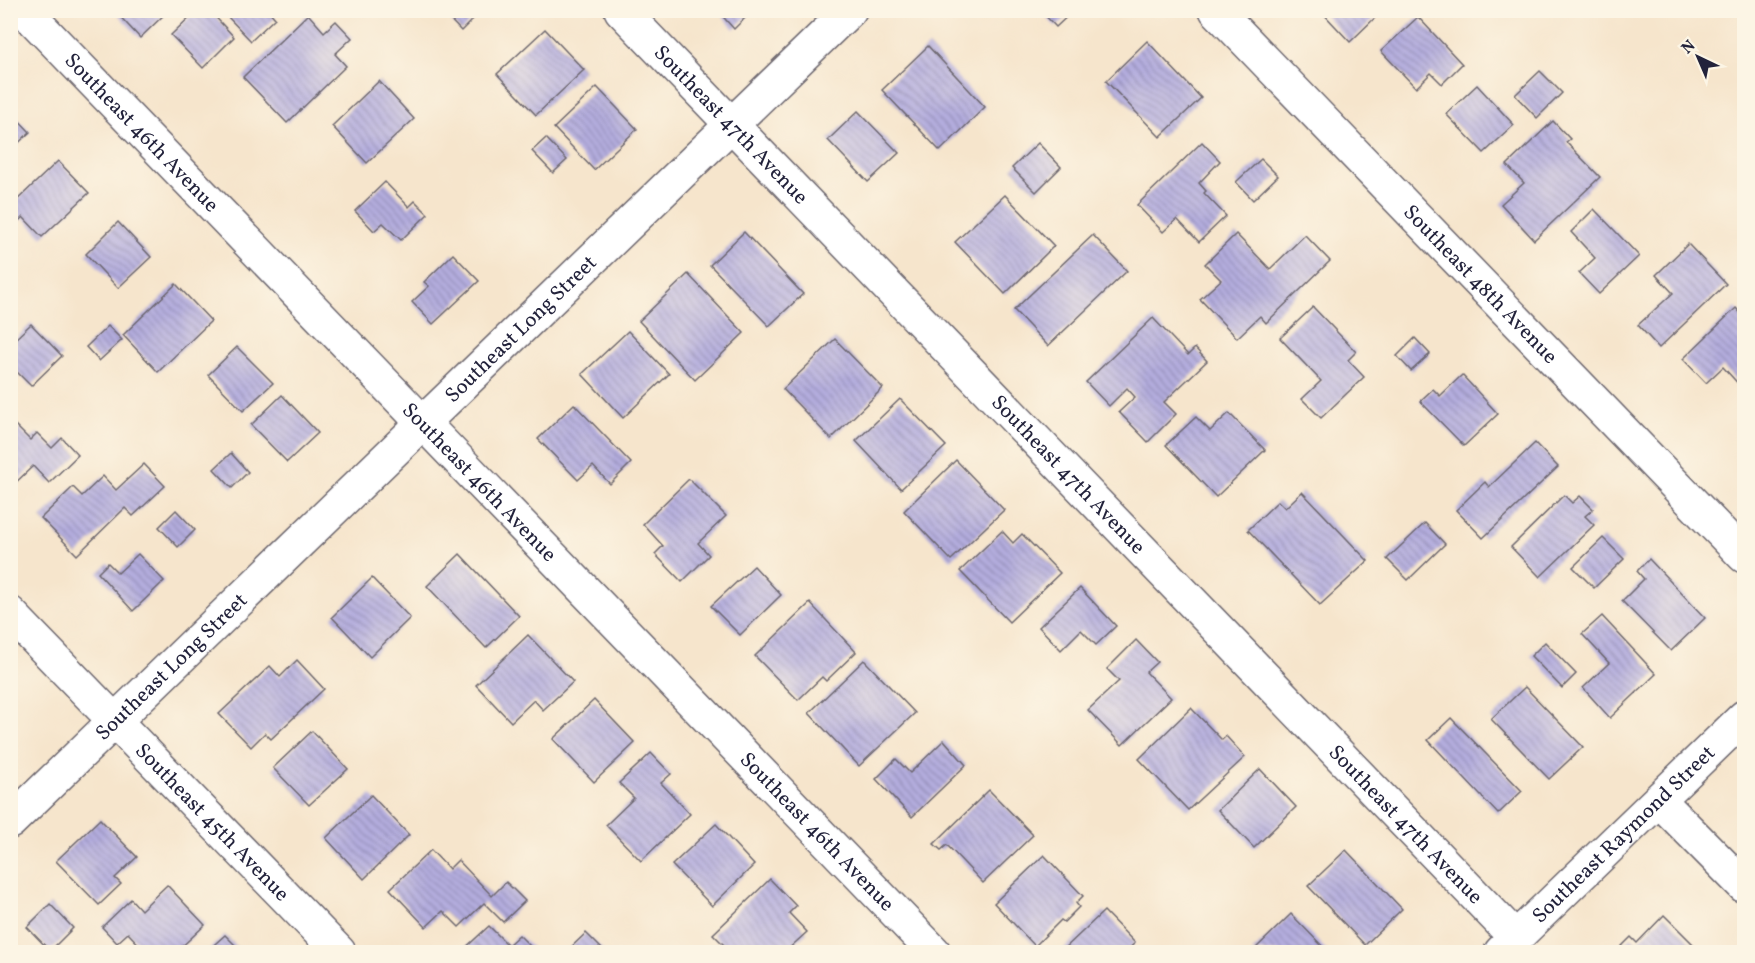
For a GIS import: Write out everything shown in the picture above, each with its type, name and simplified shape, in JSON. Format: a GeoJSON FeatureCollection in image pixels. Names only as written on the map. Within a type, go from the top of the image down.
{"type":"FeatureCollection","features":[{"type":"Feature","properties":{"kind":"street","name":"Southeast 46th Avenue"},"geometry":{"type":"LineString","coordinates":[[24,10],[934,952]]}},
{"type":"Feature","properties":{"kind":"street","name":"Southeast 47th Avenue"},"geometry":{"type":"LineString","coordinates":[[621,10],[1508,945]]}},
{"type":"Feature","properties":{"kind":"street","name":"Southeast Long Street"},"geometry":{"type":"LineString","coordinates":[[10,822],[850,10]]}},
{"type":"Feature","properties":{"kind":"street","name":"Southeast 48th Avenue"},"geometry":{"type":"LineString","coordinates":[[1216,10],[1744,556]]}},
{"type":"Feature","properties":{"kind":"street","name":"Southeast 45th Avenue"},"geometry":{"type":"LineString","coordinates":[[10,613],[339,952]]}},
{"type":"Feature","properties":{"kind":"street","name":"Southeast Raymond Street"},"geometry":{"type":"LineString","coordinates":[[1508,945],[1744,717]]}},
{"type":"Feature","properties":{"kind":"street"},"geometry":{"type":"LineString","coordinates":[[1659,800],[1744,886]]}},
{"type":"Feature","properties":{"kind":"building"},"geometry":{"type":"Polygon","coordinates":[[[114,10],[169,10],[140,38],[114,10]]]}},
{"type":"Feature","properties":{"kind":"building"},"geometry":{"type":"Polygon","coordinates":[[[197,10],[209,10],[234,37],[203,68],[171,35],[197,10]]]}},
{"type":"Feature","properties":{"kind":"building"},"geometry":{"type":"Polygon","coordinates":[[[233,10],[268,10],[275,18],[251,41],[227,16],[233,10]]]}},
{"type":"Feature","properties":{"kind":"building"},"geometry":{"type":"Polygon","coordinates":[[[441,10],[482,10],[461,31],[441,10]]]}},
{"type":"Feature","properties":{"kind":"building"},"geometry":{"type":"Polygon","coordinates":[[[717,10],[753,10],[734,29],[717,10]]]}},
{"type":"Feature","properties":{"kind":"building"},"geometry":{"type":"Polygon","coordinates":[[[1040,10],[1074,10],[1056,27],[1040,10]]]}},
{"type":"Feature","properties":{"kind":"building"},"geometry":{"type":"Polygon","coordinates":[[[1320,10],[1379,10],[1381,12],[1350,42],[1320,10]]]}},
{"type":"Feature","properties":{"kind":"building"},"geometry":{"type":"Polygon","coordinates":[[[308,14],[324,32],[336,21],[352,38],[335,54],[346,66],[287,123],[243,77],[308,14]]]}},
{"type":"Feature","properties":{"kind":"building"},"geometry":{"type":"Polygon","coordinates":[[[1418,17],[1462,64],[1442,84],[1431,73],[1416,88],[1381,51],[1418,17]]]}},
{"type":"Feature","properties":{"kind":"building"},"geometry":{"type":"Polygon","coordinates":[[[545,29],[584,70],[536,115],[497,74],[545,29]]]}},
{"type":"Feature","properties":{"kind":"building"},"geometry":{"type":"Polygon","coordinates":[[[1147,41],[1201,98],[1160,137],[1106,81],[1147,41]]]}},
{"type":"Feature","properties":{"kind":"building"},"geometry":{"type":"Polygon","coordinates":[[[928,46],[985,107],[940,151],[882,90],[928,46]]]}},
{"type":"Feature","properties":{"kind":"building"},"geometry":{"type":"Polygon","coordinates":[[[1540,71],[1562,93],[1537,118],[1515,95],[1540,71]]]}},
{"type":"Feature","properties":{"kind":"building"},"geometry":{"type":"Polygon","coordinates":[[[379,81],[414,119],[367,163],[332,126],[379,81]]]}},
{"type":"Feature","properties":{"kind":"building"},"geometry":{"type":"Polygon","coordinates":[[[1477,85],[1514,125],[1484,153],[1446,114],[1477,85]]]}},
{"type":"Feature","properties":{"kind":"building"},"geometry":{"type":"Polygon","coordinates":[[[597,87],[637,129],[594,170],[554,128],[597,87]]]}},
{"type":"Feature","properties":{"kind":"building"},"geometry":{"type":"Polygon","coordinates":[[[10,111],[30,132],[10,151],[10,111]]]}},
{"type":"Feature","properties":{"kind":"building"},"geometry":{"type":"Polygon","coordinates":[[[858,111],[899,153],[868,182],[828,140],[858,111]]]}},
{"type":"Feature","properties":{"kind":"building"},"geometry":{"type":"Polygon","coordinates":[[[1553,121],[1570,139],[1566,142],[1600,177],[1534,240],[1501,204],[1524,183],[1507,165],[1553,121]]]}},
{"type":"Feature","properties":{"kind":"building"},"geometry":{"type":"Polygon","coordinates":[[[546,138],[567,160],[553,173],[532,151],[546,138]]]}},
{"type":"Feature","properties":{"kind":"building"},"geometry":{"type":"Polygon","coordinates":[[[1202,142],[1220,161],[1199,183],[1206,191],[1204,193],[1226,216],[1199,242],[1177,219],[1163,232],[1137,205],[1202,142]]]}},
{"type":"Feature","properties":{"kind":"building"},"geometry":{"type":"Polygon","coordinates":[[[1038,143],[1061,167],[1036,192],[1012,168],[1038,143]]]}},
{"type":"Feature","properties":{"kind":"building"},"geometry":{"type":"Polygon","coordinates":[[[1261,159],[1278,176],[1253,200],[1236,182],[1261,159]]]}},
{"type":"Feature","properties":{"kind":"building"},"geometry":{"type":"Polygon","coordinates":[[[58,161],[89,193],[42,237],[23,217],[10,229],[10,199],[14,203],[58,161]]]}},
{"type":"Feature","properties":{"kind":"building"},"geometry":{"type":"Polygon","coordinates":[[[385,182],[409,207],[415,201],[428,214],[401,240],[383,223],[374,231],[355,211],[385,182]]]}},
{"type":"Feature","properties":{"kind":"building"},"geometry":{"type":"Polygon","coordinates":[[[1005,195],[1054,246],[1005,294],[955,242],[1005,195]]]}},
{"type":"Feature","properties":{"kind":"building"},"geometry":{"type":"Polygon","coordinates":[[[1594,209],[1639,256],[1599,294],[1579,273],[1595,258],[1571,232],[1594,209]]]}},
{"type":"Feature","properties":{"kind":"building"},"geometry":{"type":"Polygon","coordinates":[[[118,222],[151,257],[118,288],[86,254],[118,222]]]}},
{"type":"Feature","properties":{"kind":"building"},"geometry":{"type":"Polygon","coordinates":[[[744,232],[803,294],[769,326],[710,265],[744,232]]]}},
{"type":"Feature","properties":{"kind":"building"},"geometry":{"type":"Polygon","coordinates":[[[1236,234],[1270,269],[1305,235],[1330,261],[1266,323],[1260,316],[1237,338],[1200,299],[1221,280],[1205,264],[1236,234]]]}},
{"type":"Feature","properties":{"kind":"building"},"geometry":{"type":"Polygon","coordinates":[[[1093,235],[1127,271],[1048,346],[1014,310],[1093,235]]]}},
{"type":"Feature","properties":{"kind":"building"},"geometry":{"type":"Polygon","coordinates":[[[1688,244],[1726,284],[1659,348],[1638,325],[1673,293],[1656,275],[1688,244]]]}},
{"type":"Feature","properties":{"kind":"building"},"geometry":{"type":"Polygon","coordinates":[[[453,254],[479,281],[433,324],[412,302],[429,286],[424,282],[453,254]]]}},
{"type":"Feature","properties":{"kind":"building"},"geometry":{"type":"Polygon","coordinates":[[[688,274],[744,333],[695,380],[639,321],[688,274]]]}},
{"type":"Feature","properties":{"kind":"building"},"geometry":{"type":"Polygon","coordinates":[[[176,284],[211,321],[158,372],[123,335],[176,284]]]}},
{"type":"Feature","properties":{"kind":"building"},"geometry":{"type":"Polygon","coordinates":[[[1313,307],[1356,352],[1348,360],[1364,377],[1321,418],[1302,399],[1321,381],[1280,338],[1313,307]]]}},
{"type":"Feature","properties":{"kind":"building"},"geometry":{"type":"Polygon","coordinates":[[[1736,308],[1744,317],[1744,390],[1723,367],[1706,383],[1683,359],[1736,308]]]}},
{"type":"Feature","properties":{"kind":"building"},"geometry":{"type":"Polygon","coordinates":[[[1153,318],[1188,355],[1195,348],[1207,361],[1164,402],[1176,414],[1148,442],[1119,412],[1135,397],[1127,388],[1109,406],[1086,382],[1153,318]]]}},
{"type":"Feature","properties":{"kind":"building"},"geometry":{"type":"Polygon","coordinates":[[[31,324],[62,356],[31,386],[10,365],[10,344],[31,324]]]}},
{"type":"Feature","properties":{"kind":"building"},"geometry":{"type":"Polygon","coordinates":[[[108,326],[122,340],[99,361],[86,347],[108,326]]]}},
{"type":"Feature","properties":{"kind":"building"},"geometry":{"type":"Polygon","coordinates":[[[628,331],[669,374],[623,418],[582,374],[628,331]]]}},
{"type":"Feature","properties":{"kind":"building"},"geometry":{"type":"Polygon","coordinates":[[[1415,338],[1430,354],[1411,371],[1397,356],[1415,338]]]}},
{"type":"Feature","properties":{"kind":"building"},"geometry":{"type":"Polygon","coordinates":[[[835,339],[883,388],[831,439],[783,389],[835,339]]]}},
{"type":"Feature","properties":{"kind":"building"},"geometry":{"type":"Polygon","coordinates":[[[237,347],[273,383],[243,411],[208,375],[237,347]]]}},
{"type":"Feature","properties":{"kind":"building"},"geometry":{"type":"Polygon","coordinates":[[[1462,375],[1498,414],[1464,446],[1420,401],[1433,389],[1440,396],[1462,375]]]}},
{"type":"Feature","properties":{"kind":"building"},"geometry":{"type":"Polygon","coordinates":[[[282,395],[318,433],[287,462],[251,425],[282,395]]]}},
{"type":"Feature","properties":{"kind":"building"},"geometry":{"type":"Polygon","coordinates":[[[900,399],[946,446],[901,489],[856,441],[900,399]]]}},
{"type":"Feature","properties":{"kind":"building"},"geometry":{"type":"Polygon","coordinates":[[[574,404],[631,463],[610,484],[593,466],[578,480],[538,439],[574,404]]]}},
{"type":"Feature","properties":{"kind":"building"},"geometry":{"type":"Polygon","coordinates":[[[1229,413],[1265,450],[1216,497],[1166,445],[1196,417],[1210,431],[1229,413]]]}},
{"type":"Feature","properties":{"kind":"building"},"geometry":{"type":"Polygon","coordinates":[[[10,420],[30,440],[37,433],[52,448],[62,438],[78,455],[49,483],[33,466],[10,488],[10,420]]]}},
{"type":"Feature","properties":{"kind":"building"},"geometry":{"type":"Polygon","coordinates":[[[1535,443],[1558,467],[1483,538],[1456,510],[1485,482],[1489,487],[1535,443]]]}},
{"type":"Feature","properties":{"kind":"building"},"geometry":{"type":"Polygon","coordinates":[[[231,453],[248,472],[232,488],[214,469],[231,453]]]}},
{"type":"Feature","properties":{"kind":"building"},"geometry":{"type":"Polygon","coordinates":[[[956,460],[1004,510],[951,560],[904,511],[956,460]]]}},
{"type":"Feature","properties":{"kind":"building"},"geometry":{"type":"Polygon","coordinates":[[[144,464],[165,486],[133,516],[125,508],[77,555],[41,518],[73,487],[82,496],[103,476],[116,490],[144,464]]]}},
{"type":"Feature","properties":{"kind":"building"},"geometry":{"type":"Polygon","coordinates":[[[689,479],[726,516],[698,543],[709,555],[682,582],[655,554],[663,546],[643,524],[689,479]]]}},
{"type":"Feature","properties":{"kind":"building"},"geometry":{"type":"Polygon","coordinates":[[[1302,492],[1368,561],[1320,605],[1248,530],[1278,501],[1285,508],[1302,492]]]}},
{"type":"Feature","properties":{"kind":"building"},"geometry":{"type":"Polygon","coordinates":[[[1564,495],[1572,503],[1580,496],[1593,509],[1585,516],[1594,525],[1540,577],[1511,547],[1564,495]]]}},
{"type":"Feature","properties":{"kind":"building"},"geometry":{"type":"Polygon","coordinates":[[[176,510],[195,530],[178,547],[159,527],[176,510]]]}},
{"type":"Feature","properties":{"kind":"building"},"geometry":{"type":"Polygon","coordinates":[[[1425,523],[1445,544],[1408,580],[1387,559],[1425,523]]]}},
{"type":"Feature","properties":{"kind":"building"},"geometry":{"type":"Polygon","coordinates":[[[1002,531],[1013,543],[1022,534],[1060,573],[1009,622],[960,571],[1002,531]]]}},
{"type":"Feature","properties":{"kind":"building"},"geometry":{"type":"Polygon","coordinates":[[[1603,538],[1624,559],[1594,588],[1573,567],[1603,538]]]}},
{"type":"Feature","properties":{"kind":"building"},"geometry":{"type":"Polygon","coordinates":[[[138,554],[164,581],[133,611],[98,573],[108,563],[118,573],[138,554]]]}},
{"type":"Feature","properties":{"kind":"building"},"geometry":{"type":"Polygon","coordinates":[[[460,554],[519,616],[486,648],[427,586],[460,554]]]}},
{"type":"Feature","properties":{"kind":"building"},"geometry":{"type":"Polygon","coordinates":[[[1649,559],[1705,618],[1671,651],[1622,601],[1644,579],[1637,571],[1649,559]]]}},
{"type":"Feature","properties":{"kind":"building"},"geometry":{"type":"Polygon","coordinates":[[[754,566],[781,595],[740,635],[711,606],[754,566]]]}},
{"type":"Feature","properties":{"kind":"building"},"geometry":{"type":"Polygon","coordinates":[[[372,578],[410,618],[370,657],[332,617],[372,578]]]}},
{"type":"Feature","properties":{"kind":"building"},"geometry":{"type":"Polygon","coordinates":[[[1080,588],[1116,626],[1096,645],[1081,630],[1061,650],[1039,627],[1080,588]]]}},
{"type":"Feature","properties":{"kind":"building"},"geometry":{"type":"Polygon","coordinates":[[[810,603],[856,652],[826,681],[822,677],[798,700],[755,656],[810,603]]]}},
{"type":"Feature","properties":{"kind":"building"},"geometry":{"type":"Polygon","coordinates":[[[1602,616],[1656,674],[1610,718],[1583,688],[1609,663],[1582,634],[1602,616]]]}},
{"type":"Feature","properties":{"kind":"building"},"geometry":{"type":"Polygon","coordinates":[[[528,635],[573,682],[543,710],[534,700],[511,722],[476,685],[528,635]]]}},
{"type":"Feature","properties":{"kind":"building"},"geometry":{"type":"Polygon","coordinates":[[[1136,640],[1157,662],[1146,672],[1171,698],[1122,745],[1088,710],[1119,681],[1107,669],[1136,640]]]}},
{"type":"Feature","properties":{"kind":"building"},"geometry":{"type":"Polygon","coordinates":[[[1545,642],[1576,674],[1562,688],[1531,656],[1545,642]]]}},
{"type":"Feature","properties":{"kind":"building"},"geometry":{"type":"Polygon","coordinates":[[[297,660],[324,689],[271,739],[265,733],[251,747],[219,714],[270,666],[280,677],[297,660]]]}},
{"type":"Feature","properties":{"kind":"building"},"geometry":{"type":"Polygon","coordinates":[[[864,660],[915,713],[859,766],[809,713],[864,660]]]}},
{"type":"Feature","properties":{"kind":"building"},"geometry":{"type":"Polygon","coordinates":[[[1525,687],[1583,747],[1549,779],[1491,719],[1525,687]]]}},
{"type":"Feature","properties":{"kind":"building"},"geometry":{"type":"Polygon","coordinates":[[[594,700],[635,743],[594,782],[553,739],[594,700]]]}},
{"type":"Feature","properties":{"kind":"building"},"geometry":{"type":"Polygon","coordinates":[[[1191,708],[1222,740],[1226,736],[1245,757],[1188,810],[1139,759],[1191,708]]]}},
{"type":"Feature","properties":{"kind":"building"},"geometry":{"type":"Polygon","coordinates":[[[1451,718],[1522,791],[1498,814],[1428,740],[1451,718]]]}},
{"type":"Feature","properties":{"kind":"building"},"geometry":{"type":"Polygon","coordinates":[[[312,731],[348,769],[309,805],[273,768],[312,731]]]}},
{"type":"Feature","properties":{"kind":"building"},"geometry":{"type":"Polygon","coordinates":[[[944,740],[966,765],[912,817],[876,779],[896,759],[910,773],[944,740]]]}},
{"type":"Feature","properties":{"kind":"building"},"geometry":{"type":"Polygon","coordinates":[[[651,753],[671,774],[661,783],[690,814],[641,861],[606,825],[634,798],[619,783],[651,753]]]}},
{"type":"Feature","properties":{"kind":"building"},"geometry":{"type":"Polygon","coordinates":[[[1260,769],[1296,807],[1254,848],[1218,810],[1260,769]]]}},
{"type":"Feature","properties":{"kind":"building"},"geometry":{"type":"Polygon","coordinates":[[[989,790],[1033,835],[983,883],[947,845],[941,850],[934,844],[989,790]]]}},
{"type":"Feature","properties":{"kind":"building"},"geometry":{"type":"Polygon","coordinates":[[[371,795],[409,835],[364,879],[326,838],[371,795]]]}},
{"type":"Feature","properties":{"kind":"building"},"geometry":{"type":"Polygon","coordinates":[[[100,819],[137,857],[115,878],[121,884],[99,905],[56,861],[100,819]]]}},
{"type":"Feature","properties":{"kind":"building"},"geometry":{"type":"Polygon","coordinates":[[[716,824],[754,865],[712,906],[672,865],[716,824]]]}},
{"type":"Feature","properties":{"kind":"building"},"geometry":{"type":"Polygon","coordinates":[[[431,850],[449,869],[458,860],[492,896],[506,882],[525,901],[503,922],[484,903],[459,927],[443,911],[426,927],[390,889],[431,850]]]}},
{"type":"Feature","properties":{"kind":"building"},"geometry":{"type":"Polygon","coordinates":[[[1346,850],[1402,909],[1365,945],[1308,886],[1346,850]]]}},
{"type":"Feature","properties":{"kind":"building"},"geometry":{"type":"Polygon","coordinates":[[[1044,855],[1083,896],[1076,903],[1079,907],[1064,922],[1061,920],[1035,946],[994,903],[1044,855]]]}},
{"type":"Feature","properties":{"kind":"building"},"geometry":{"type":"Polygon","coordinates":[[[770,879],[796,906],[789,913],[807,932],[785,952],[731,952],[713,934],[770,879]]]}},
{"type":"Feature","properties":{"kind":"building"},"geometry":{"type":"Polygon","coordinates":[[[167,885],[205,925],[176,952],[146,952],[128,933],[117,943],[102,927],[131,899],[141,910],[167,885]]]}},
{"type":"Feature","properties":{"kind":"building"},"geometry":{"type":"Polygon","coordinates":[[[50,904],[73,928],[50,951],[27,927],[50,904]]]}},
{"type":"Feature","properties":{"kind":"building"},"geometry":{"type":"Polygon","coordinates":[[[1104,911],[1135,943],[1125,952],[1061,952],[1104,911]]]}},
{"type":"Feature","properties":{"kind":"building"},"geometry":{"type":"Polygon","coordinates":[[[1291,914],[1328,952],[1252,952],[1291,914]]]}},
{"type":"Feature","properties":{"kind":"building"},"geometry":{"type":"Polygon","coordinates":[[[1664,915],[1698,949],[1694,952],[1616,952],[1631,937],[1637,943],[1664,915]]]}},
{"type":"Feature","properties":{"kind":"building"},"geometry":{"type":"Polygon","coordinates":[[[489,926],[508,945],[519,935],[536,952],[461,952],[489,926]]]}},
{"type":"Feature","properties":{"kind":"building"},"geometry":{"type":"Polygon","coordinates":[[[586,933],[605,952],[566,952],[586,933]]]}},
{"type":"Feature","properties":{"kind":"building"},"geometry":{"type":"Polygon","coordinates":[[[225,935],[242,952],[206,952],[225,935]]]}}]}
